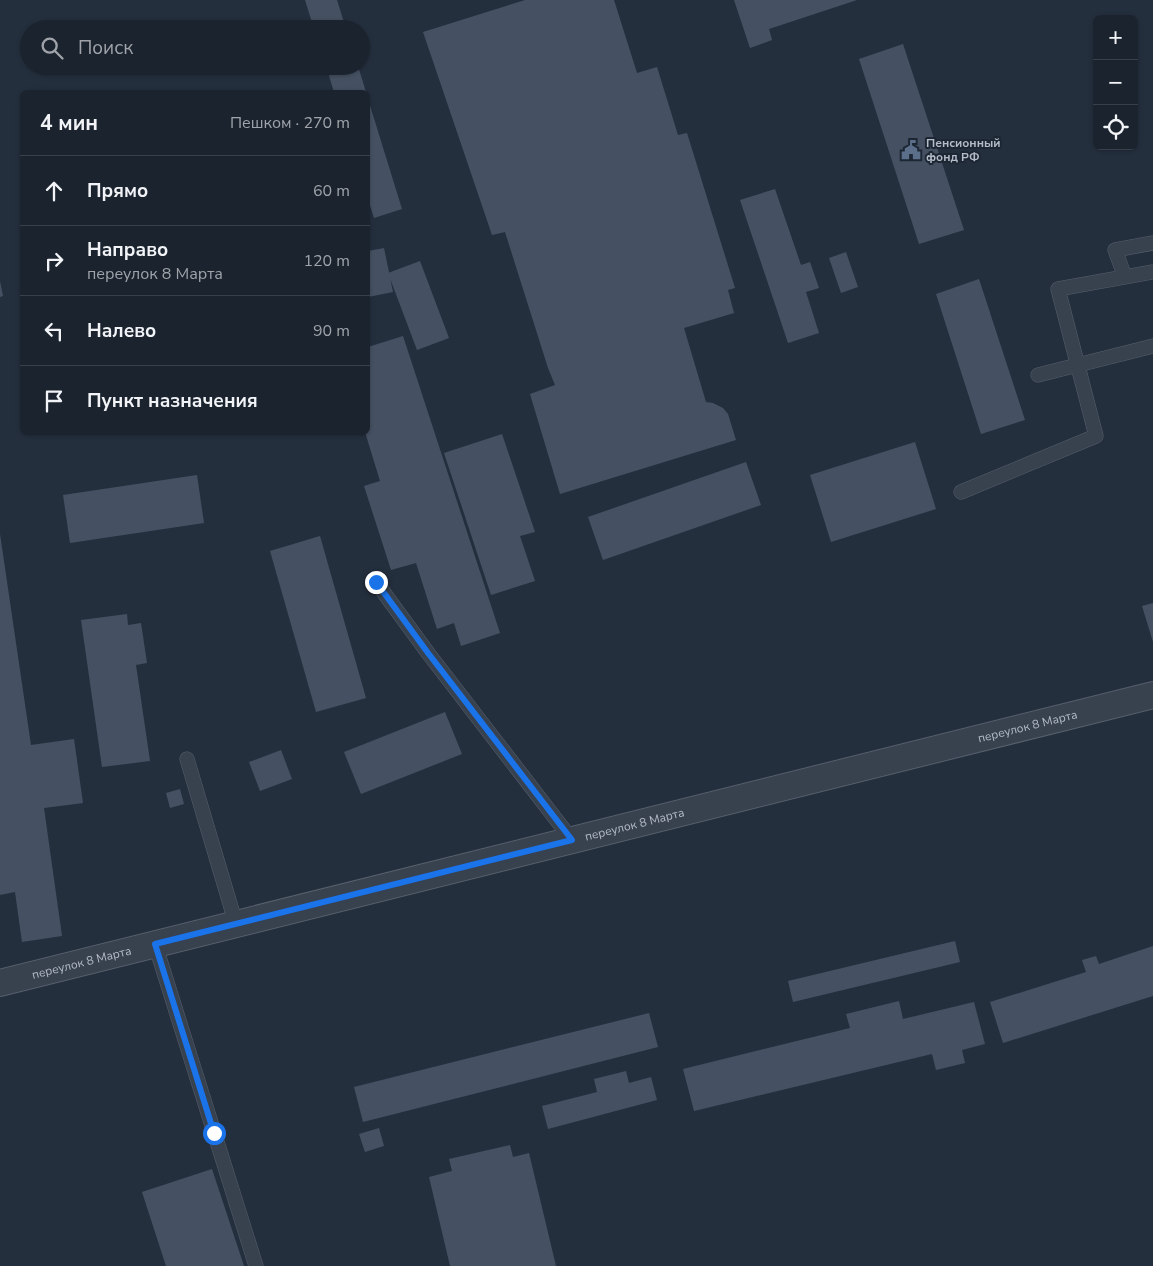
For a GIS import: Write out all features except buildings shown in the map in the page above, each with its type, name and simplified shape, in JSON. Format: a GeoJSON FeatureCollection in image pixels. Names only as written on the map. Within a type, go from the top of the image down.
{"type":"FeatureCollection","features":[{"type":"Feature","properties":{"kind":"street","name":"переулок 8 Марта"},"geometry":{"type":"LineString","coordinates":[[0,983],[1153,695]]}},
{"type":"Feature","properties":{"kind":"lane"},"geometry":{"type":"LineString","coordinates":[[1125,277],[1115,250],[1153,243]]}},
{"type":"Feature","properties":{"kind":"lane"},"geometry":{"type":"LineString","coordinates":[[961,492],[1096,436],[1058,289],[1153,272]]}},
{"type":"Feature","properties":{"kind":"lane"},"geometry":{"type":"LineString","coordinates":[[1038,375],[1153,346]]}},
{"type":"Feature","properties":{"kind":"lane"},"geometry":{"type":"LineString","coordinates":[[376,582],[428,653],[572,840]]}},
{"type":"Feature","properties":{"kind":"lane"},"geometry":{"type":"LineString","coordinates":[[187,759],[236,924]]}},
{"type":"Feature","properties":{"kind":"lane"},"geometry":{"type":"LineString","coordinates":[[155,944],[256,1266]]}},
{"type":"Feature","properties":{"kind":"place","name":"Пенсионный фонд РФ"},"geometry":{"type":"Point","coordinates":[911,150]}},
{"type":"Feature","properties":{"kind":"route"},"geometry":{"type":"LineString","coordinates":[[214,1133],[155,944],[572,840],[428,653],[376,582]]}}]}
